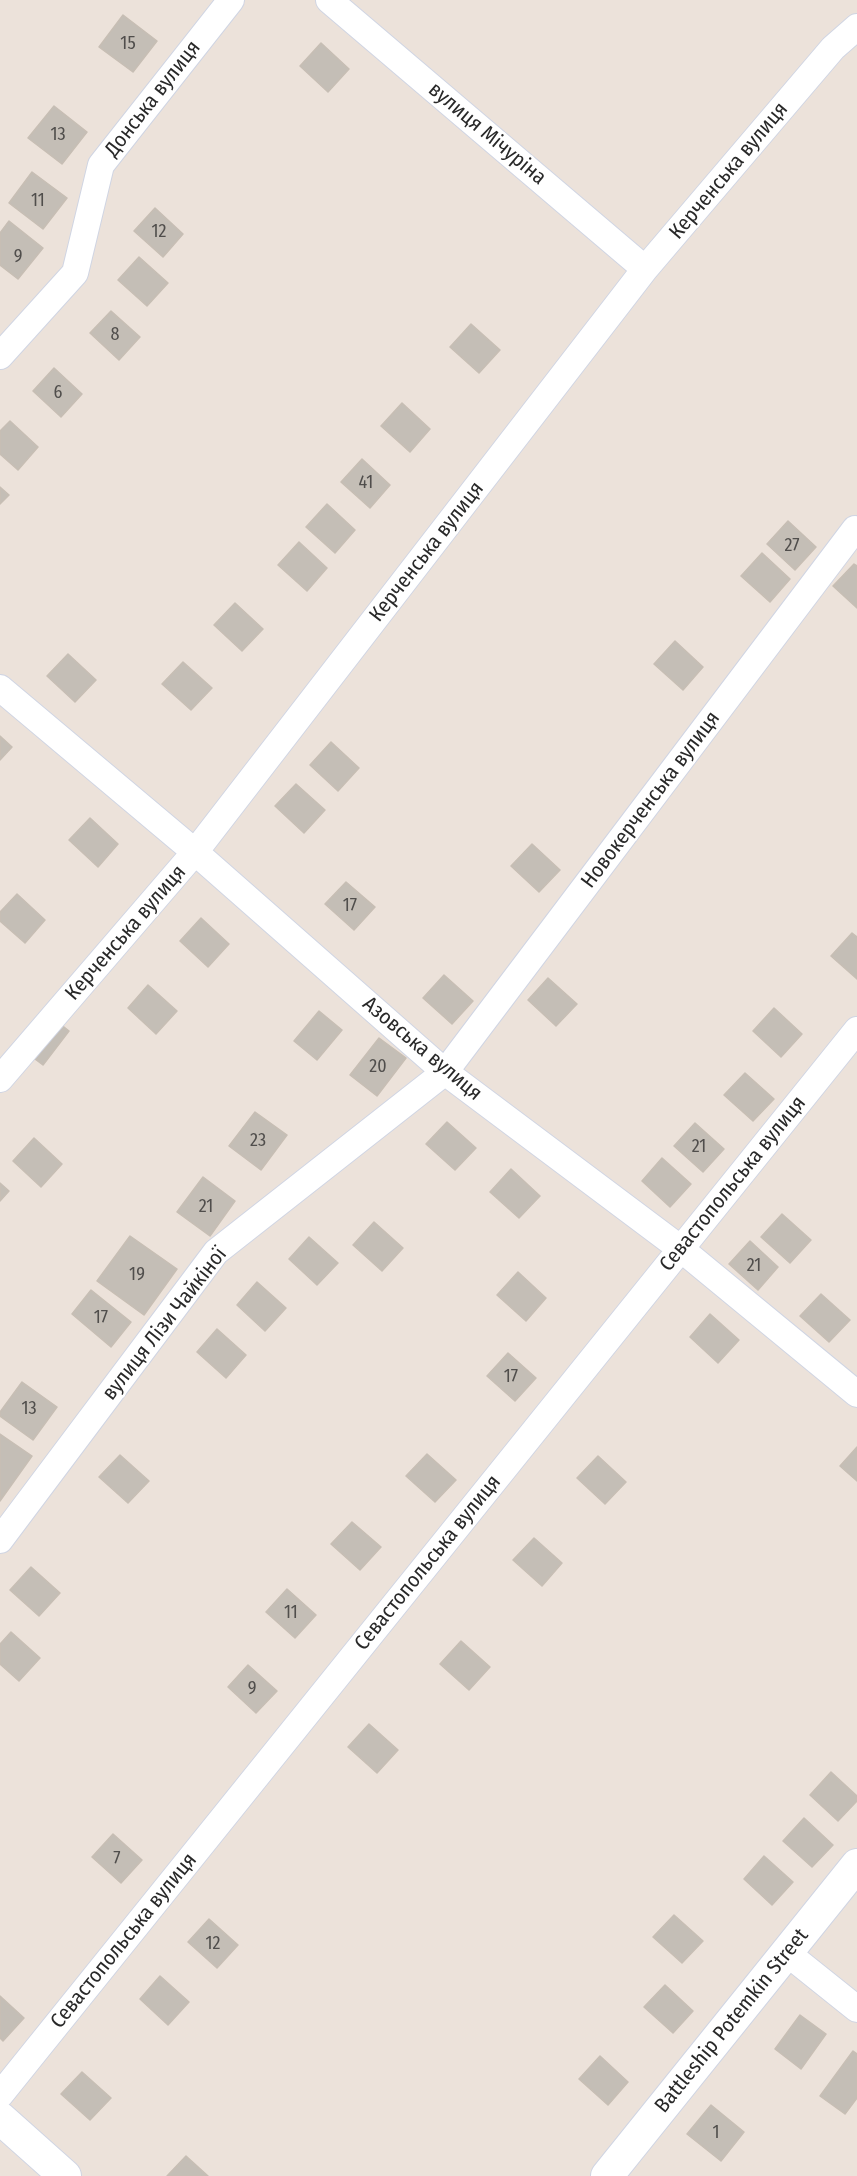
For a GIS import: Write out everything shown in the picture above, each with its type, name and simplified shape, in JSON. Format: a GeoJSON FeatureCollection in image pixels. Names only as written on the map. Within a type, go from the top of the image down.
{"type":"FeatureCollection","features":[{"type":"Feature","properties":{"kind":"street","name":"Донська вулиця"},"geometry":{"type":"LineString","coordinates":[[0,356],[75,273],[101,165],[231,0]]}},
{"type":"Feature","properties":{"kind":"street","name":"вулиця Мічуріна"},"geometry":{"type":"LineString","coordinates":[[329,0],[645,269]]}},
{"type":"Feature","properties":{"kind":"street","name":"Керченська вулиця"},"geometry":{"type":"LineString","coordinates":[[0,1078],[195,852],[645,269],[833,48],[857,27]]}},
{"type":"Feature","properties":{"kind":"street","name":"Новокерченська вулиця"},"geometry":{"type":"LineString","coordinates":[[446,1072],[855,529],[857,530]]}},
{"type":"Feature","properties":{"kind":"street","name":"Азовська вулиця"},"geometry":{"type":"LineString","coordinates":[[0,688],[195,852],[446,1072],[681,1249],[857,1394]]}},
{"type":"Feature","properties":{"kind":"street","name":"Севастопольська вулиця"},"geometry":{"type":"LineString","coordinates":[[0,2095],[857,1030]]}},
{"type":"Feature","properties":{"kind":"street","name":"вулиця Лізи Чайкіної"},"geometry":{"type":"LineString","coordinates":[[0,1540],[216,1252],[446,1072]]}},
{"type":"Feature","properties":{"kind":"street","name":"Battleship Potemkin Street"},"geometry":{"type":"LineString","coordinates":[[607,2176],[857,1865]]}},
{"type":"Feature","properties":{"kind":"street"},"geometry":{"type":"LineString","coordinates":[[787,1953],[857,2009]]}},
{"type":"Feature","properties":{"kind":"street"},"geometry":{"type":"LineString","coordinates":[[0,2118],[65,2176]]}},
{"type":"Feature","properties":{"kind":"building"},"geometry":{"type":"Polygon","coordinates":[[[123,15],[157,41],[133,72],[99,47],[123,15]]]}},
{"type":"Feature","properties":{"kind":"building"},"geometry":{"type":"Polygon","coordinates":[[[321,43],[349,69],[328,92],[300,66],[321,43]]]}},
{"type":"Feature","properties":{"kind":"building"},"geometry":{"type":"Polygon","coordinates":[[[54,106],[87,132],[62,164],[28,138],[54,106]]]}},
{"type":"Feature","properties":{"kind":"building"},"geometry":{"type":"Polygon","coordinates":[[[32,172],[67,198],[43,229],[9,203],[32,172]]]}},
{"type":"Feature","properties":{"kind":"building"},"geometry":{"type":"Polygon","coordinates":[[[155,208],[183,234],[163,257],[134,231],[155,208]]]}},
{"type":"Feature","properties":{"kind":"building"},"geometry":{"type":"Polygon","coordinates":[[[9,221],[43,248],[18,279],[0,265],[0,233],[9,221]]]}},
{"type":"Feature","properties":{"kind":"building"},"geometry":{"type":"Polygon","coordinates":[[[139,257],[168,283],[147,306],[118,280],[139,257]]]}},
{"type":"Feature","properties":{"kind":"building"},"geometry":{"type":"Polygon","coordinates":[[[111,311],[140,337],[119,360],[90,333],[111,311]]]}},
{"type":"Feature","properties":{"kind":"building"},"geometry":{"type":"Polygon","coordinates":[[[471,324],[500,350],[479,373],[450,347],[471,324]]]}},
{"type":"Feature","properties":{"kind":"building"},"geometry":{"type":"Polygon","coordinates":[[[54,368],[82,394],[61,417],[33,391],[54,368]]]}},
{"type":"Feature","properties":{"kind":"building"},"geometry":{"type":"Polygon","coordinates":[[[402,403],[430,429],[410,452],[381,426],[402,403]]]}},
{"type":"Feature","properties":{"kind":"building"},"geometry":{"type":"Polygon","coordinates":[[[10,421],[38,447],[18,470],[0,454],[0,431],[10,421]]]}},
{"type":"Feature","properties":{"kind":"building"},"geometry":{"type":"Polygon","coordinates":[[[362,459],[390,485],[370,508],[341,482],[362,459]]]}},
{"type":"Feature","properties":{"kind":"building"},"geometry":{"type":"Polygon","coordinates":[[[0,487],[9,495],[0,504],[0,487]]]}},
{"type":"Feature","properties":{"kind":"building"},"geometry":{"type":"Polygon","coordinates":[[[327,504],[355,530],[335,553],[306,527],[327,504]]]}},
{"type":"Feature","properties":{"kind":"building"},"geometry":{"type":"Polygon","coordinates":[[[788,521],[816,547],[795,570],[767,544],[788,521]]]}},
{"type":"Feature","properties":{"kind":"building"},"geometry":{"type":"Polygon","coordinates":[[[299,542],[327,568],[307,591],[278,565],[299,542]]]}},
{"type":"Feature","properties":{"kind":"building"},"geometry":{"type":"Polygon","coordinates":[[[762,553],[790,579],[770,602],[741,576],[762,553]]]}},
{"type":"Feature","properties":{"kind":"building"},"geometry":{"type":"Polygon","coordinates":[[[854,564],[857,566],[857,608],[833,586],[854,564]]]}},
{"type":"Feature","properties":{"kind":"building"},"geometry":{"type":"Polygon","coordinates":[[[235,603],[263,629],[242,651],[214,625],[235,603]]]}},
{"type":"Feature","properties":{"kind":"building"},"geometry":{"type":"Polygon","coordinates":[[[675,641],[703,667],[683,690],[654,664],[675,641]]]}},
{"type":"Feature","properties":{"kind":"building"},"geometry":{"type":"Polygon","coordinates":[[[68,654],[96,680],[75,702],[47,676],[68,654]]]}},
{"type":"Feature","properties":{"kind":"building"},"geometry":{"type":"Polygon","coordinates":[[[183,662],[212,688],[191,710],[162,684],[183,662]]]}},
{"type":"Feature","properties":{"kind":"building"},"geometry":{"type":"Polygon","coordinates":[[[0,736],[12,747],[0,760],[0,736]]]}},
{"type":"Feature","properties":{"kind":"building"},"geometry":{"type":"Polygon","coordinates":[[[331,742],[359,768],[338,791],[310,765],[331,742]]]}},
{"type":"Feature","properties":{"kind":"building"},"geometry":{"type":"Polygon","coordinates":[[[296,784],[325,810],[304,833],[275,806],[296,784]]]}},
{"type":"Feature","properties":{"kind":"building"},"geometry":{"type":"Polygon","coordinates":[[[90,818],[118,844],[98,867],[69,840],[90,818]]]}},
{"type":"Feature","properties":{"kind":"building"},"geometry":{"type":"Polygon","coordinates":[[[532,844],[560,870],[539,892],[511,866],[532,844]]]}},
{"type":"Feature","properties":{"kind":"building"},"geometry":{"type":"Polygon","coordinates":[[[346,882],[375,907],[354,930],[325,904],[346,882]]]}},
{"type":"Feature","properties":{"kind":"building"},"geometry":{"type":"Polygon","coordinates":[[[17,894],[45,920],[25,943],[0,921],[0,912],[17,894]]]}},
{"type":"Feature","properties":{"kind":"building"},"geometry":{"type":"Polygon","coordinates":[[[201,918],[229,944],[208,967],[180,941],[201,918]]]}},
{"type":"Feature","properties":{"kind":"building"},"geometry":{"type":"Polygon","coordinates":[[[852,933],[857,937],[857,979],[831,956],[852,933]]]}},
{"type":"Feature","properties":{"kind":"building"},"geometry":{"type":"Polygon","coordinates":[[[444,975],[473,1001],[452,1024],[423,998],[444,975]]]}},
{"type":"Feature","properties":{"kind":"building"},"geometry":{"type":"Polygon","coordinates":[[[548,978],[577,1004],[556,1026],[528,1000],[548,978]]]}},
{"type":"Feature","properties":{"kind":"building"},"geometry":{"type":"Polygon","coordinates":[[[148,985],[177,1011],[156,1034],[128,1008],[148,985]]]}},
{"type":"Feature","properties":{"kind":"building"},"geometry":{"type":"Polygon","coordinates":[[[774,1008],[802,1034],[781,1057],[753,1031],[774,1008]]]}},
{"type":"Feature","properties":{"kind":"building"},"geometry":{"type":"Polygon","coordinates":[[[319,1011],[342,1030],[317,1060],[294,1041],[319,1011]]]}},
{"type":"Feature","properties":{"kind":"building"},"geometry":{"type":"Polygon","coordinates":[[[49,1015],[69,1031],[43,1065],[23,1050],[49,1015]]]}},
{"type":"Feature","properties":{"kind":"building"},"geometry":{"type":"Polygon","coordinates":[[[379,1038],[406,1058],[377,1096],[350,1075],[379,1038]]]}},
{"type":"Feature","properties":{"kind":"building"},"geometry":{"type":"Polygon","coordinates":[[[745,1073],[774,1099],[753,1121],[724,1095],[745,1073]]]}},
{"type":"Feature","properties":{"kind":"building"},"geometry":{"type":"Polygon","coordinates":[[[255,1112],[287,1135],[261,1170],[229,1146],[255,1112]]]}},
{"type":"Feature","properties":{"kind":"building"},"geometry":{"type":"Polygon","coordinates":[[[447,1122],[476,1148],[455,1170],[426,1144],[447,1122]]]}},
{"type":"Feature","properties":{"kind":"building"},"geometry":{"type":"Polygon","coordinates":[[[695,1123],[724,1149],[703,1172],[674,1146],[695,1123]]]}},
{"type":"Feature","properties":{"kind":"building"},"geometry":{"type":"Polygon","coordinates":[[[34,1138],[62,1164],[41,1187],[13,1161],[34,1138]]]}},
{"type":"Feature","properties":{"kind":"building"},"geometry":{"type":"Polygon","coordinates":[[[662,1158],[691,1184],[670,1207],[642,1181],[662,1158]]]}},
{"type":"Feature","properties":{"kind":"building"},"geometry":{"type":"Polygon","coordinates":[[[511,1169],[540,1196],[519,1218],[490,1192],[511,1169]]]}},
{"type":"Feature","properties":{"kind":"building"},"geometry":{"type":"Polygon","coordinates":[[[203,1177],[235,1201],[210,1236],[177,1212],[203,1177]]]}},
{"type":"Feature","properties":{"kind":"building"},"geometry":{"type":"Polygon","coordinates":[[[0,1183],[9,1191],[0,1201],[0,1183]]]}},
{"type":"Feature","properties":{"kind":"building"},"geometry":{"type":"Polygon","coordinates":[[[782,1214],[811,1240],[790,1263],[761,1237],[782,1214]]]}},
{"type":"Feature","properties":{"kind":"building"},"geometry":{"type":"Polygon","coordinates":[[[374,1222],[403,1248],[382,1271],[353,1245],[374,1222]]]}},
{"type":"Feature","properties":{"kind":"building"},"geometry":{"type":"Polygon","coordinates":[[[130,1236],[177,1269],[144,1315],[97,1281],[130,1236]]]}},
{"type":"Feature","properties":{"kind":"building"},"geometry":{"type":"Polygon","coordinates":[[[309,1237],[338,1263],[317,1285],[289,1259],[309,1237]]]}},
{"type":"Feature","properties":{"kind":"building"},"geometry":{"type":"Polygon","coordinates":[[[750,1241],[778,1267],[758,1290],[729,1264],[750,1241]]]}},
{"type":"Feature","properties":{"kind":"building"},"geometry":{"type":"Polygon","coordinates":[[[518,1272],[546,1298],[526,1321],[497,1295],[518,1272]]]}},
{"type":"Feature","properties":{"kind":"building"},"geometry":{"type":"Polygon","coordinates":[[[257,1282],[286,1308],[265,1331],[237,1305],[257,1282]]]}},
{"type":"Feature","properties":{"kind":"building"},"geometry":{"type":"Polygon","coordinates":[[[91,1290],[131,1322],[111,1347],[72,1314],[91,1290]]]}},
{"type":"Feature","properties":{"kind":"building"},"geometry":{"type":"Polygon","coordinates":[[[821,1294],[850,1320],[829,1342],[800,1316],[821,1294]]]}},
{"type":"Feature","properties":{"kind":"building"},"geometry":{"type":"Polygon","coordinates":[[[710,1314],[739,1340],[718,1363],[690,1337],[710,1314]]]}},
{"type":"Feature","properties":{"kind":"building"},"geometry":{"type":"Polygon","coordinates":[[[217,1329],[246,1355],[226,1378],[197,1352],[217,1329]]]}},
{"type":"Feature","properties":{"kind":"building"},"geometry":{"type":"Polygon","coordinates":[[[508,1353],[536,1378],[515,1401],[487,1376],[508,1353]]]}},
{"type":"Feature","properties":{"kind":"building"},"geometry":{"type":"Polygon","coordinates":[[[22,1382],[57,1407],[33,1440],[0,1416],[0,1412],[22,1382]]]}},
{"type":"Feature","properties":{"kind":"building"},"geometry":{"type":"Polygon","coordinates":[[[0,1434],[32,1456],[0,1501],[0,1434]]]}},
{"type":"Feature","properties":{"kind":"building"},"geometry":{"type":"Polygon","coordinates":[[[857,1447],[857,1481],[840,1466],[857,1447]]]}},
{"type":"Feature","properties":{"kind":"building"},"geometry":{"type":"Polygon","coordinates":[[[427,1454],[456,1480],[435,1502],[406,1476],[427,1454]]]}},
{"type":"Feature","properties":{"kind":"building"},"geometry":{"type":"Polygon","coordinates":[[[120,1455],[149,1481],[128,1503],[99,1477],[120,1455]]]}},
{"type":"Feature","properties":{"kind":"building"},"geometry":{"type":"Polygon","coordinates":[[[598,1456],[626,1482],[605,1504],[577,1478],[598,1456]]]}},
{"type":"Feature","properties":{"kind":"building"},"geometry":{"type":"Polygon","coordinates":[[[352,1522],[381,1547],[360,1570],[331,1544],[352,1522]]]}},
{"type":"Feature","properties":{"kind":"building"},"geometry":{"type":"Polygon","coordinates":[[[534,1538],[562,1563],[542,1586],[513,1560],[534,1538]]]}},
{"type":"Feature","properties":{"kind":"building"},"geometry":{"type":"Polygon","coordinates":[[[31,1567],[60,1593],[39,1616],[10,1590],[31,1567]]]}},
{"type":"Feature","properties":{"kind":"building"},"geometry":{"type":"Polygon","coordinates":[[[287,1589],[316,1615],[295,1638],[266,1612],[287,1589]]]}},
{"type":"Feature","properties":{"kind":"building"},"geometry":{"type":"Polygon","coordinates":[[[11,1632],[40,1658],[19,1681],[0,1664],[0,1644],[11,1632]]]}},
{"type":"Feature","properties":{"kind":"building"},"geometry":{"type":"Polygon","coordinates":[[[461,1641],[490,1667],[469,1690],[440,1664],[461,1641]]]}},
{"type":"Feature","properties":{"kind":"building"},"geometry":{"type":"Polygon","coordinates":[[[248,1665],[277,1691],[256,1713],[228,1687],[248,1665]]]}},
{"type":"Feature","properties":{"kind":"building"},"geometry":{"type":"Polygon","coordinates":[[[369,1724],[398,1750],[377,1773],[348,1747],[369,1724]]]}},
{"type":"Feature","properties":{"kind":"building"},"geometry":{"type":"Polygon","coordinates":[[[831,1772],[857,1796],[857,1801],[838,1821],[810,1795],[831,1772]]]}},
{"type":"Feature","properties":{"kind":"building"},"geometry":{"type":"Polygon","coordinates":[[[804,1818],[833,1845],[812,1867],[783,1841],[804,1818]]]}},
{"type":"Feature","properties":{"kind":"building"},"geometry":{"type":"Polygon","coordinates":[[[113,1834],[142,1860],[121,1883],[92,1857],[113,1834]]]}},
{"type":"Feature","properties":{"kind":"building"},"geometry":{"type":"Polygon","coordinates":[[[764,1856],[793,1882],[772,1905],[744,1879],[764,1856]]]}},
{"type":"Feature","properties":{"kind":"building"},"geometry":{"type":"Polygon","coordinates":[[[674,1915],[703,1941],[682,1963],[653,1937],[674,1915]]]}},
{"type":"Feature","properties":{"kind":"building"},"geometry":{"type":"Polygon","coordinates":[[[209,1919],[238,1945],[217,1968],[188,1942],[209,1919]]]}},
{"type":"Feature","properties":{"kind":"building"},"geometry":{"type":"Polygon","coordinates":[[[160,1976],[189,2002],[168,2025],[140,1999],[160,1976]]]}},
{"type":"Feature","properties":{"kind":"building"},"geometry":{"type":"Polygon","coordinates":[[[665,1985],[693,2011],[673,2033],[644,2007],[665,1985]]]}},
{"type":"Feature","properties":{"kind":"building"},"geometry":{"type":"Polygon","coordinates":[[[0,1996],[24,2018],[3,2041],[0,2038],[0,1996]]]}},
{"type":"Feature","properties":{"kind":"building"},"geometry":{"type":"Polygon","coordinates":[[[800,2015],[826,2034],[801,2069],[775,2049],[800,2015]]]}},
{"type":"Feature","properties":{"kind":"building"},"geometry":{"type":"Polygon","coordinates":[[[853,2051],[857,2054],[857,2098],[845,2114],[820,2096],[853,2051]]]}},
{"type":"Feature","properties":{"kind":"building"},"geometry":{"type":"Polygon","coordinates":[[[600,2056],[628,2082],[608,2105],[579,2079],[600,2056]]]}},
{"type":"Feature","properties":{"kind":"building"},"geometry":{"type":"Polygon","coordinates":[[[82,2072],[111,2098],[90,2120],[61,2094],[82,2072]]]}},
{"type":"Feature","properties":{"kind":"building"},"geometry":{"type":"Polygon","coordinates":[[[711,2105],[744,2132],[721,2161],[687,2134],[711,2105]]]}},
{"type":"Feature","properties":{"kind":"building"},"geometry":{"type":"Polygon","coordinates":[[[186,2156],[208,2176],[167,2176],[186,2156]]]}}]}
